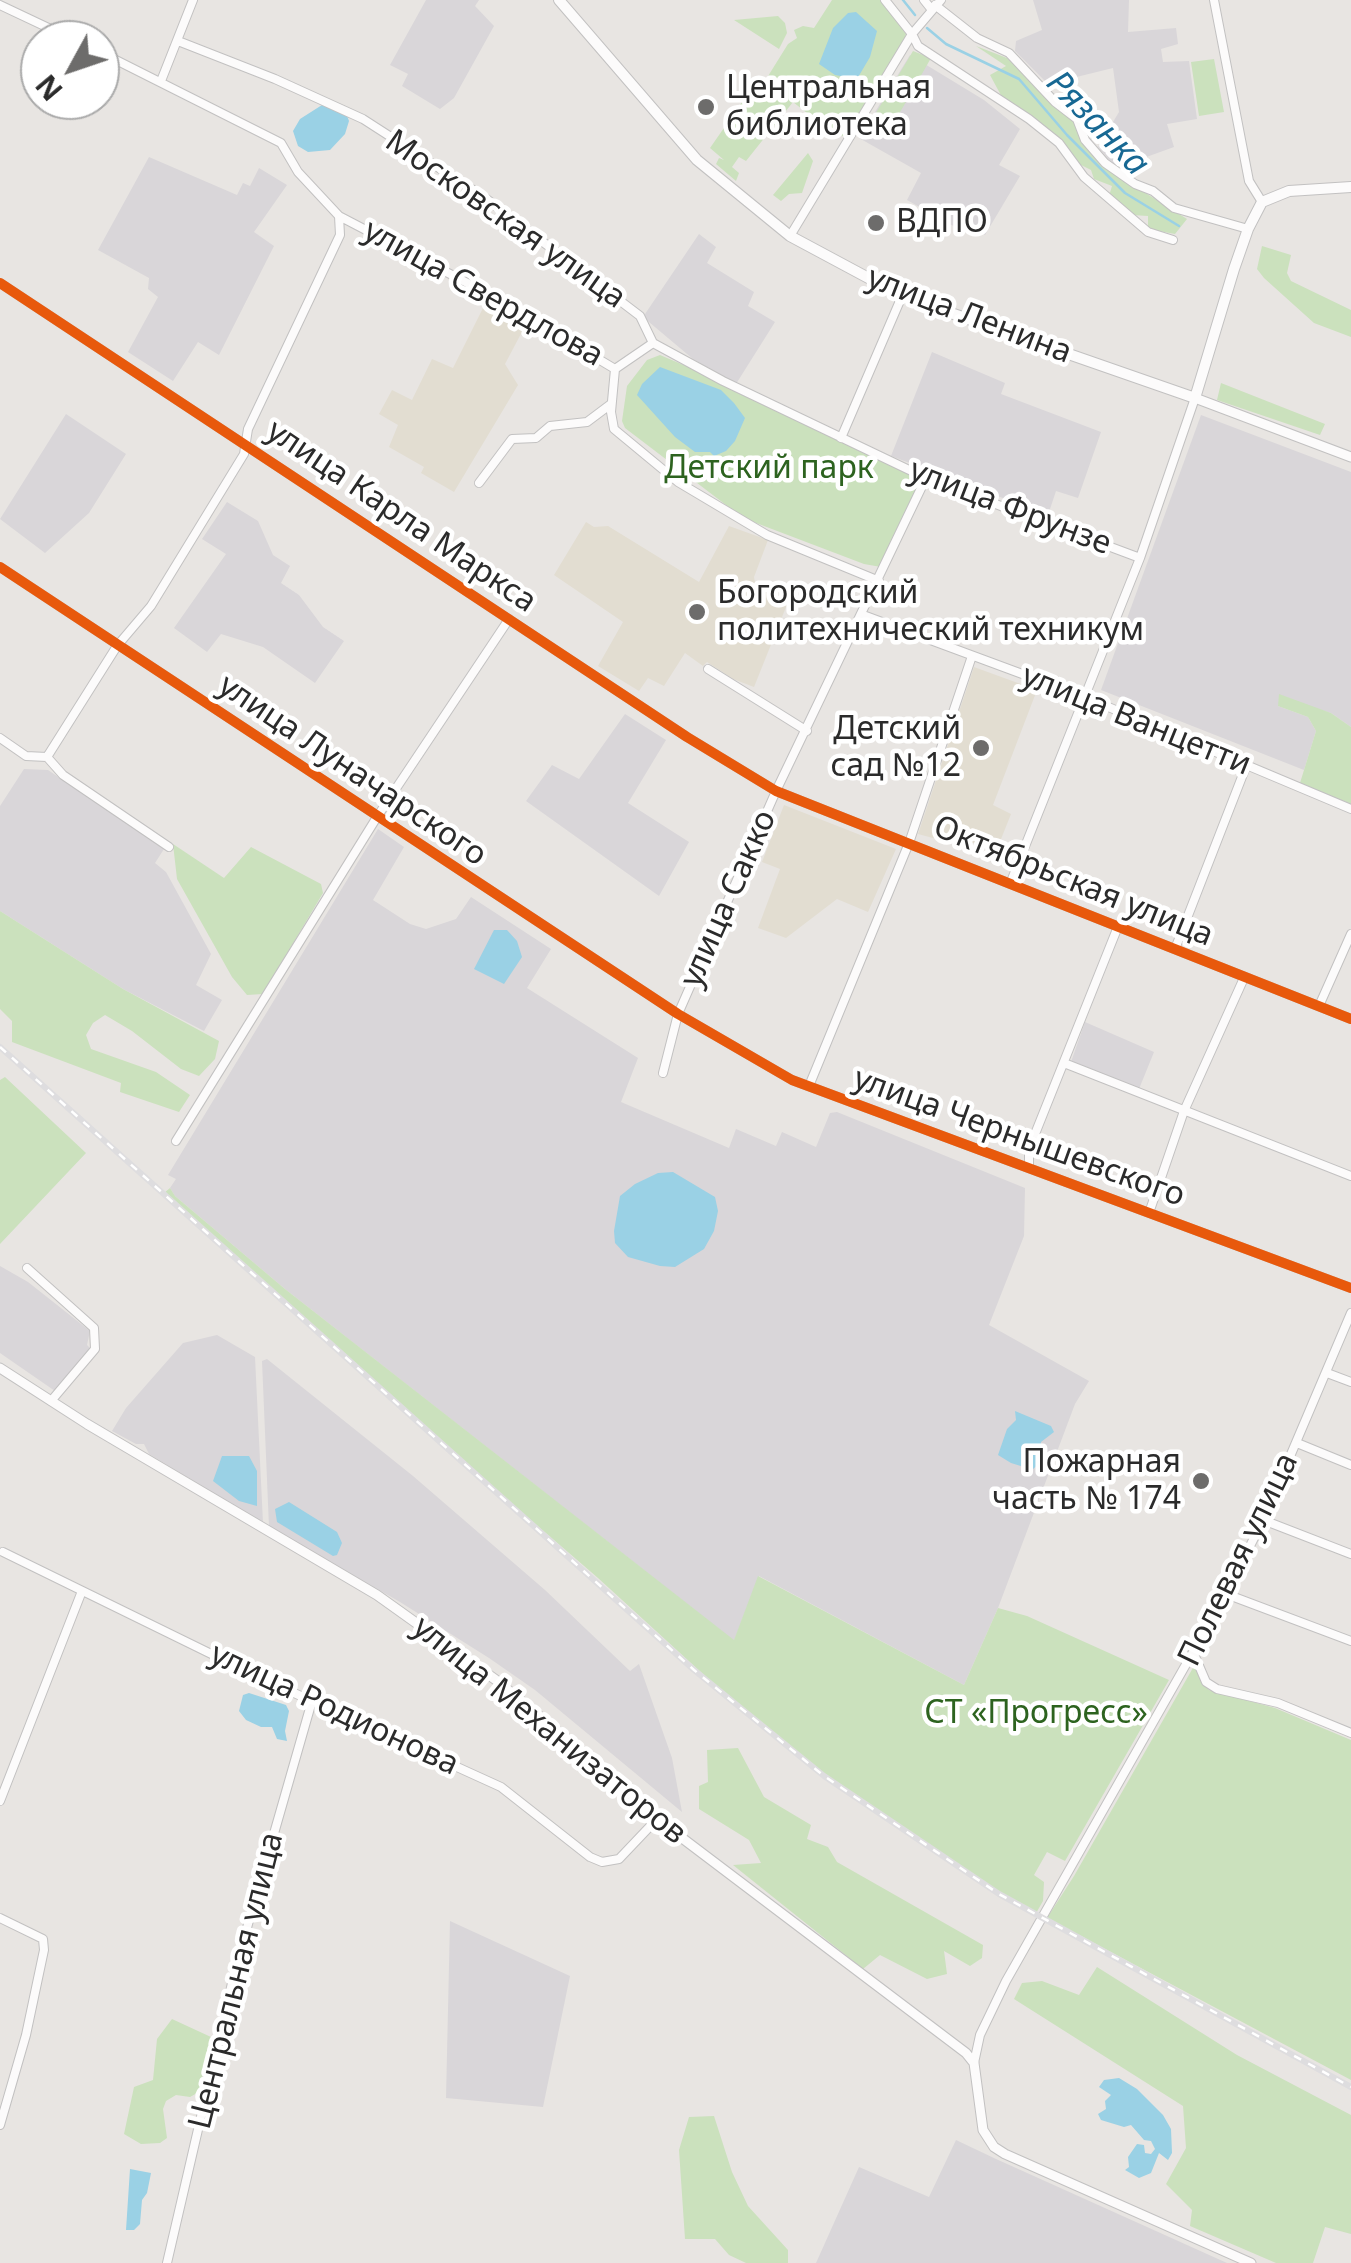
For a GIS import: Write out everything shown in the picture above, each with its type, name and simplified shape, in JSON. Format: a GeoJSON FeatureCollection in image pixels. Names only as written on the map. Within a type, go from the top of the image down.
{"type":"FeatureCollection","features":[{"type":"Feature","properties":{"kind":"main road","name":"улица Ленина"},"geometry":{"type":"LineString","coordinates":[[559,0],[698,160],[790,236],[902,296],[1195,398]]}},
{"type":"Feature","properties":{"kind":"main road"},"geometry":{"type":"LineString","coordinates":[[1195,398],[1248,229],[1262,202],[1289,191],[1351,186]]}},
{"type":"Feature","properties":{"kind":"street"},"geometry":{"type":"LineString","coordinates":[[161,81],[193,0]]}},
{"type":"Feature","properties":{"kind":"street"},"geometry":{"type":"LineString","coordinates":[[884,0],[918,46],[1030,119],[1059,143],[1084,177],[1148,232],[1173,240]]}},
{"type":"Feature","properties":{"kind":"street"},"geometry":{"type":"LineString","coordinates":[[924,0],[936,5],[976,38],[1009,53],[1055,102],[1077,119],[1085,140],[1105,163],[1136,184],[1153,190],[1174,208],[1248,229]]}},
{"type":"Feature","properties":{"kind":"street"},"geometry":{"type":"LineString","coordinates":[[1214,0],[1249,181],[1262,202]]}},
{"type":"Feature","properties":{"kind":"street"},"geometry":{"type":"LineString","coordinates":[[0,5],[32,20]]}},
{"type":"Feature","properties":{"kind":"street"},"geometry":{"type":"LineString","coordinates":[[790,236],[912,34],[936,5]]}},
{"type":"Feature","properties":{"kind":"street","name":"Московская улица"},"geometry":{"type":"LineString","coordinates":[[178,42],[275,79],[378,129],[484,197],[640,316],[653,343]]}},
{"type":"Feature","properties":{"kind":"street","name":"улица Свердлова"},"geometry":{"type":"LineString","coordinates":[[120,62],[281,143],[298,172],[339,216],[496,298],[615,368],[611,404],[614,429],[678,482],[718,509],[775,539],[879,581]]}},
{"type":"Feature","properties":{"kind":"street"},"geometry":{"type":"LineString","coordinates":[[47,757],[118,646],[165,583],[244,454],[244,442],[340,235],[339,216]]}},
{"type":"Feature","properties":{"kind":"street","name":"улица Карла Маркса"},"geometry":{"type":"LineString","coordinates":[[0,282],[687,737],[776,790]]}},
{"type":"Feature","properties":{"kind":"street"},"geometry":{"type":"LineString","coordinates":[[841,438],[902,296]]}},
{"type":"Feature","properties":{"kind":"street"},"geometry":{"type":"LineString","coordinates":[[615,368],[653,343]]}},
{"type":"Feature","properties":{"kind":"street","name":"улица Фрунзе"},"geometry":{"type":"LineString","coordinates":[[653,343],[723,381],[926,478],[1140,558]]}},
{"type":"Feature","properties":{"kind":"street"},"geometry":{"type":"LineString","coordinates":[[1010,884],[1140,558],[1195,398]]}},
{"type":"Feature","properties":{"kind":"street","name":"улица Ленина"},"geometry":{"type":"LineString","coordinates":[[1195,398],[1351,457]]}},
{"type":"Feature","properties":{"kind":"street"},"geometry":{"type":"LineString","coordinates":[[479,483],[512,438],[536,438],[550,426],[587,422],[611,404]]}},
{"type":"Feature","properties":{"kind":"street","name":"улица Сакко"},"geometry":{"type":"LineString","coordinates":[[664,1072],[678,1014],[776,790],[926,478]]}},
{"type":"Feature","properties":{"kind":"street","name":"улица Луначарского"},"geometry":{"type":"LineString","coordinates":[[0,567],[678,1014]]}},
{"type":"Feature","properties":{"kind":"street","name":"улица Ванцетти"},"geometry":{"type":"LineString","coordinates":[[863,615],[1086,698],[1351,809]]}},
{"type":"Feature","properties":{"kind":"street"},"geometry":{"type":"LineString","coordinates":[[176,1141],[377,817],[509,618]]}},
{"type":"Feature","properties":{"kind":"street"},"geometry":{"type":"LineString","coordinates":[[809,1086],[909,843],[972,656]]}},
{"type":"Feature","properties":{"kind":"street"},"geometry":{"type":"LineString","coordinates":[[708,669],[807,731]]}},
{"type":"Feature","properties":{"kind":"street"},"geometry":{"type":"LineString","coordinates":[[0,738],[26,756],[47,757],[63,775],[169,848]]}},
{"type":"Feature","properties":{"kind":"street"},"geometry":{"type":"LineString","coordinates":[[1176,949],[1246,764]]}},
{"type":"Feature","properties":{"kind":"street","name":"Октябрьская улица"},"geometry":{"type":"LineString","coordinates":[[776,790],[1351,1020]]}},
{"type":"Feature","properties":{"kind":"street"},"geometry":{"type":"LineString","coordinates":[[1029,1168],[1029,1149],[1117,928]]}},
{"type":"Feature","properties":{"kind":"street"},"geometry":{"type":"LineString","coordinates":[[1318,1006],[1351,934]]}},
{"type":"Feature","properties":{"kind":"street"},"geometry":{"type":"LineString","coordinates":[[1148,1213],[1184,1111],[1244,978]]}},
{"type":"Feature","properties":{"kind":"street","name":"улица Чернышевского"},"geometry":{"type":"LineString","coordinates":[[678,1014],[792,1080],[1351,1288]]}},
{"type":"Feature","properties":{"kind":"street"},"geometry":{"type":"LineString","coordinates":[[1064,1063],[1351,1176]]}},
{"type":"Feature","properties":{"kind":"street"},"geometry":{"type":"LineString","coordinates":[[27,1268],[94,1328],[95,1349],[51,1401]]}},
{"type":"Feature","properties":{"kind":"street","name":"Полевая улица"},"geometry":{"type":"LineString","coordinates":[[974,2063],[980,2035],[1006,1981],[1226,1594],[1263,1520],[1351,1313]]}},
{"type":"Feature","properties":{"kind":"street","name":"улица Механизаторов"},"geometry":{"type":"LineString","coordinates":[[0,1368],[377,1596],[496,1680],[657,1819],[966,2052],[974,2063]]}},
{"type":"Feature","properties":{"kind":"street"},"geometry":{"type":"LineString","coordinates":[[1328,1373],[1351,1382]]}},
{"type":"Feature","properties":{"kind":"street"},"geometry":{"type":"LineString","coordinates":[[1297,1443],[1351,1465]]}},
{"type":"Feature","properties":{"kind":"street"},"geometry":{"type":"LineString","coordinates":[[1263,1520],[1351,1554]]}},
{"type":"Feature","properties":{"kind":"street","name":"улица Родионова"},"geometry":{"type":"LineString","coordinates":[[2,1552],[501,1787],[590,1857],[602,1862],[619,1860],[657,1819]]}},
{"type":"Feature","properties":{"kind":"street"},"geometry":{"type":"LineString","coordinates":[[0,1801],[82,1591]]}},
{"type":"Feature","properties":{"kind":"street"},"geometry":{"type":"LineString","coordinates":[[1226,1594],[1351,1640]]}},
{"type":"Feature","properties":{"kind":"street"},"geometry":{"type":"LineString","coordinates":[[1194,1653],[1206,1682],[1217,1689],[1278,1703],[1351,1733]]}},
{"type":"Feature","properties":{"kind":"street","name":"Центральная улица"},"geometry":{"type":"LineString","coordinates":[[168,2263],[236,1966],[312,1701]]}},
{"type":"Feature","properties":{"kind":"street"},"geometry":{"type":"LineString","coordinates":[[0,1918],[44,1939],[26,2036],[0,2125]]}},
{"type":"Feature","properties":{"kind":"street"},"geometry":{"type":"LineString","coordinates":[[974,2063],[983,2130],[1004,2154],[1251,2263]]}},
{"type":"Feature","properties":{"kind":"shaded area"},"geometry":{"type":"Polygon","coordinates":[[[426,0],[479,0],[475,6],[494,26],[454,98],[440,109],[402,86],[408,74],[390,65],[426,0]]]}},
{"type":"Feature","properties":{"kind":"shaded area"},"geometry":{"type":"Polygon","coordinates":[[[1033,0],[1129,0],[1128,32],[1176,28],[1178,44],[1161,49],[1163,62],[1189,61],[1197,119],[1167,124],[1174,147],[1116,168],[1098,147],[1119,112],[1113,68],[1048,84],[1015,51],[1016,41],[1042,30],[1033,0]]]}},
{"type":"Feature","properties":{"kind":"shaded area"},"geometry":{"type":"Polygon","coordinates":[[[910,55],[984,100],[1020,129],[999,165],[1020,176],[985,235],[963,221],[957,228],[907,200],[921,173],[859,138],[910,55]]]}},
{"type":"Feature","properties":{"kind":"shaded area"},"geometry":{"type":"Polygon","coordinates":[[[149,157],[237,195],[243,183],[250,186],[259,168],[287,185],[254,232],[274,246],[219,355],[198,342],[173,381],[128,352],[158,297],[148,289],[149,278],[98,250],[149,157]]]}},
{"type":"Feature","properties":{"kind":"shaded area"},"geometry":{"type":"Polygon","coordinates":[[[699,234],[716,247],[707,263],[754,292],[748,306],[775,322],[736,384],[693,359],[643,317],[699,234]]]}},
{"type":"Feature","properties":{"kind":"shaded area"},"geometry":{"type":"Polygon","coordinates":[[[483,308],[523,330],[505,364],[518,385],[454,492],[421,473],[424,467],[389,447],[398,425],[379,414],[392,390],[412,400],[432,359],[453,368],[483,308]]]}},
{"type":"Feature","properties":{"kind":"shaded area"},"geometry":{"type":"Polygon","coordinates":[[[932,352],[1005,383],[1001,394],[1101,432],[1078,498],[1056,491],[1048,515],[891,456],[932,352]]]}},
{"type":"Feature","properties":{"kind":"shaded area"},"geometry":{"type":"Polygon","coordinates":[[[66,414],[126,454],[89,513],[45,553],[0,519],[66,414]]]}},
{"type":"Feature","properties":{"kind":"shaded area"},"geometry":{"type":"Polygon","coordinates":[[[1201,415],[1351,472],[1351,727],[1331,713],[1281,698],[1278,706],[1308,717],[1316,731],[1304,770],[1101,690],[1201,415]]]}},
{"type":"Feature","properties":{"kind":"shaded area"},"geometry":{"type":"Polygon","coordinates":[[[227,502],[258,521],[273,555],[290,566],[281,583],[299,595],[323,627],[344,641],[315,683],[263,647],[221,634],[207,652],[174,628],[226,554],[202,539],[227,502]]]}},
{"type":"Feature","properties":{"kind":"shaded area","name":"Богородский политехнический техникум"},"geometry":{"type":"Polygon","coordinates":[[[586,522],[594,527],[608,526],[699,582],[729,526],[768,540],[754,577],[756,588],[788,602],[754,687],[707,662],[703,666],[685,653],[664,686],[648,678],[639,691],[598,666],[623,622],[554,575],[586,522]]]}},
{"type":"Feature","properties":{"kind":"shaded area","name":"Детский сад №12"},"geometry":{"type":"Polygon","coordinates":[[[974,667],[1037,690],[993,805],[1011,814],[1001,839],[959,845],[918,834],[974,667]]]}},
{"type":"Feature","properties":{"kind":"shaded area"},"geometry":{"type":"Polygon","coordinates":[[[625,714],[666,740],[628,803],[689,842],[659,896],[526,801],[552,765],[579,779],[625,714]]]}},
{"type":"Feature","properties":{"kind":"shaded area"},"geometry":{"type":"Polygon","coordinates":[[[24,769],[48,770],[164,849],[155,863],[166,872],[211,954],[196,985],[222,1000],[204,1031],[123,989],[0,911],[0,806],[24,769]]]}},
{"type":"Feature","properties":{"kind":"shaded area"},"geometry":{"type":"Polygon","coordinates":[[[784,805],[896,849],[868,912],[837,899],[786,938],[758,928],[780,869],[762,862],[784,805]]]}},
{"type":"Feature","properties":{"kind":"shaded area"},"geometry":{"type":"Polygon","coordinates":[[[378,829],[404,847],[373,900],[410,924],[426,929],[456,919],[471,897],[551,949],[527,988],[638,1058],[621,1102],[729,1148],[736,1129],[776,1146],[782,1132],[816,1147],[830,1113],[837,1112],[1025,1188],[1024,1236],[989,1325],[1089,1381],[1075,1404],[998,1608],[964,1685],[759,1576],[734,1641],[285,1289],[175,1196],[170,1188],[176,1179],[168,1175],[378,829]]]}},
{"type":"Feature","properties":{"kind":"shaded area"},"geometry":{"type":"Polygon","coordinates":[[[1085,1022],[1154,1052],[1139,1089],[1071,1062],[1085,1022]]]}},
{"type":"Feature","properties":{"kind":"shaded area"},"geometry":{"type":"Polygon","coordinates":[[[0,1266],[28,1282],[90,1331],[87,1345],[92,1350],[55,1391],[0,1353],[0,1266]]]}},
{"type":"Feature","properties":{"kind":"shaded area"},"geometry":{"type":"Polygon","coordinates":[[[217,1335],[255,1357],[263,1523],[149,1454],[144,1444],[136,1444],[112,1431],[126,1408],[183,1343],[217,1335]]]}},
{"type":"Feature","properties":{"kind":"shaded area"},"geometry":{"type":"Polygon","coordinates":[[[267,1359],[413,1476],[545,1590],[630,1671],[639,1664],[672,1758],[682,1812],[535,1690],[489,1658],[269,1527],[262,1361],[267,1359]]]}},
{"type":"Feature","properties":{"kind":"shaded area"},"geometry":{"type":"Polygon","coordinates":[[[450,1921],[570,1976],[543,2107],[446,2098],[450,1921]]]}},
{"type":"Feature","properties":{"kind":"shaded area"},"geometry":{"type":"Polygon","coordinates":[[[956,2140],[1227,2263],[816,2263],[859,2167],[929,2197],[956,2140]]]}},
{"type":"Feature","properties":{"kind":"green space"},"geometry":{"type":"Polygon","coordinates":[[[832,0],[880,0],[908,34],[907,38],[845,137],[826,128],[793,102],[746,161],[739,157],[732,167],[739,173],[736,181],[716,164],[719,158],[724,160],[710,148],[756,82],[765,81],[788,44],[797,38],[794,30],[803,26],[814,28],[832,0]]]}},
{"type":"Feature","properties":{"kind":"green space"},"geometry":{"type":"Polygon","coordinates":[[[778,16],[787,33],[779,49],[734,20],[778,16]]]}},
{"type":"Feature","properties":{"kind":"green space"},"geometry":{"type":"Polygon","coordinates":[[[976,46],[1007,58],[1073,120],[1083,140],[1128,182],[1187,219],[1175,234],[1148,229],[1148,216],[1132,215],[1109,196],[1112,186],[1094,179],[1091,170],[1077,163],[1039,122],[1003,99],[990,75],[1006,66],[976,46]]]}},
{"type":"Feature","properties":{"kind":"green space"},"geometry":{"type":"Polygon","coordinates":[[[913,51],[931,58],[899,114],[887,125],[871,121],[913,51]]]}},
{"type":"Feature","properties":{"kind":"green space"},"geometry":{"type":"Polygon","coordinates":[[[1214,59],[1224,112],[1199,116],[1191,62],[1214,59]]]}},
{"type":"Feature","properties":{"kind":"green space"},"geometry":{"type":"Polygon","coordinates":[[[808,153],[813,161],[802,193],[789,194],[781,201],[773,195],[808,153]]]}},
{"type":"Feature","properties":{"kind":"green space"},"geometry":{"type":"Polygon","coordinates":[[[1262,246],[1291,255],[1287,273],[1291,281],[1351,310],[1351,337],[1314,323],[1264,278],[1257,269],[1262,246]]]}},
{"type":"Feature","properties":{"kind":"green space","name":"Детский парк"},"geometry":{"type":"Polygon","coordinates":[[[660,355],[918,479],[920,484],[881,567],[743,518],[625,428],[622,421],[627,386],[647,360],[660,355]]]}},
{"type":"Feature","properties":{"kind":"green space"},"geometry":{"type":"Polygon","coordinates":[[[1221,383],[1325,424],[1320,435],[1217,400],[1221,383]]]}},
{"type":"Feature","properties":{"kind":"green space"},"geometry":{"type":"Polygon","coordinates":[[[1279,694],[1331,713],[1351,727],[1351,804],[1300,783],[1316,731],[1308,717],[1278,706],[1279,694]]]}},
{"type":"Feature","properties":{"kind":"green space"},"geometry":{"type":"Polygon","coordinates":[[[173,844],[224,878],[251,847],[321,884],[323,893],[263,994],[247,995],[232,977],[177,879],[173,844]]]}},
{"type":"Feature","properties":{"kind":"green space"},"geometry":{"type":"Polygon","coordinates":[[[0,911],[123,989],[219,1041],[215,1059],[199,1076],[181,1069],[105,1015],[93,1023],[86,1035],[91,1049],[156,1072],[190,1095],[179,1112],[120,1092],[121,1083],[12,1042],[12,1021],[0,1009],[0,911]]]}},
{"type":"Feature","properties":{"kind":"green space"},"geometry":{"type":"Polygon","coordinates":[[[5,1077],[86,1153],[0,1244],[0,1080],[5,1077]]]}},
{"type":"Feature","properties":{"kind":"green space","name":"СТ «Прогресс»"},"geometry":{"type":"Polygon","coordinates":[[[170,1188],[285,1289],[734,1640],[758,1576],[964,1685],[998,1608],[1027,1616],[1169,1680],[1065,1861],[1047,1852],[1034,1875],[1044,1882],[1043,1901],[1035,1915],[883,1816],[762,1728],[164,1193],[170,1188]]]}},
{"type":"Feature","properties":{"kind":"green space"},"geometry":{"type":"Polygon","coordinates":[[[1194,1666],[1209,1690],[1275,1708],[1351,1740],[1351,2080],[1047,1918],[1194,1666]]]}},
{"type":"Feature","properties":{"kind":"green space"},"geometry":{"type":"Polygon","coordinates":[[[738,1748],[764,1797],[811,1825],[807,1839],[828,1847],[837,1862],[983,1945],[982,1958],[970,1966],[944,1951],[947,1974],[927,1979],[880,1955],[863,1969],[733,1865],[761,1863],[749,1840],[699,1809],[699,1786],[708,1782],[707,1750],[738,1748]]]}},
{"type":"Feature","properties":{"kind":"green space"},"geometry":{"type":"Polygon","coordinates":[[[1097,1967],[1237,2055],[1351,2115],[1351,2234],[1325,2227],[1313,2263],[1276,2263],[1190,2226],[1192,2210],[1166,2184],[1186,2148],[1183,2106],[1014,1999],[1022,1983],[1042,1981],[1079,1995],[1097,1967]]]}},
{"type":"Feature","properties":{"kind":"green space"},"geometry":{"type":"Polygon","coordinates":[[[172,2019],[211,2037],[199,2092],[190,2097],[176,2095],[166,2101],[163,2109],[167,2138],[160,2143],[141,2144],[124,2134],[134,2087],[153,2080],[157,2039],[172,2019]]]}},
{"type":"Feature","properties":{"kind":"green space"},"geometry":{"type":"Polygon","coordinates":[[[714,2116],[748,2206],[788,2250],[788,2263],[746,2263],[729,2255],[715,2239],[685,2239],[679,2150],[689,2117],[714,2116]]]}},
{"type":"Feature","properties":{"kind":"water"},"geometry":{"type":"Polygon","coordinates":[[[856,12],[877,31],[870,57],[857,79],[835,75],[819,64],[833,28],[848,13],[856,12]]]}},
{"type":"Feature","properties":{"kind":"water"},"geometry":{"type":"Polygon","coordinates":[[[322,105],[346,113],[349,121],[345,134],[330,150],[308,152],[298,146],[293,131],[300,119],[322,105]]]}},
{"type":"Feature","properties":{"kind":"water"},"geometry":{"type":"Polygon","coordinates":[[[660,367],[721,390],[734,403],[745,418],[726,451],[714,456],[710,452],[695,452],[675,437],[637,395],[642,384],[660,367]]]}},
{"type":"Feature","properties":{"kind":"water"},"geometry":{"type":"Polygon","coordinates":[[[494,930],[507,930],[517,941],[522,957],[504,984],[474,969],[494,930]]]}},
{"type":"Feature","properties":{"kind":"water"},"geometry":{"type":"Polygon","coordinates":[[[673,1172],[715,1197],[718,1211],[714,1231],[704,1249],[675,1267],[628,1257],[615,1243],[620,1196],[658,1173],[673,1172]]]}},
{"type":"Feature","properties":{"kind":"water"},"geometry":{"type":"Polygon","coordinates":[[[1015,1411],[1051,1426],[1054,1432],[1041,1442],[1040,1451],[1045,1458],[1032,1470],[1029,1462],[1024,1467],[998,1455],[1007,1429],[1016,1420],[1015,1411]]]}},
{"type":"Feature","properties":{"kind":"water"},"geometry":{"type":"Polygon","coordinates":[[[222,1456],[249,1456],[257,1471],[257,1506],[239,1501],[213,1481],[222,1456]]]}},
{"type":"Feature","properties":{"kind":"water"},"geometry":{"type":"Polygon","coordinates":[[[289,1502],[337,1532],[342,1543],[337,1555],[277,1522],[275,1509],[289,1502]]]}},
{"type":"Feature","properties":{"kind":"water"},"geometry":{"type":"Polygon","coordinates":[[[249,1693],[286,1705],[287,1741],[277,1739],[272,1727],[246,1720],[239,1711],[243,1695],[249,1693]]]}},
{"type":"Feature","properties":{"kind":"water"},"geometry":{"type":"Polygon","coordinates":[[[1119,2078],[1137,2089],[1171,2129],[1172,2153],[1168,2160],[1159,2153],[1151,2173],[1139,2178],[1125,2170],[1129,2167],[1128,2157],[1137,2144],[1144,2145],[1145,2153],[1151,2154],[1155,2149],[1151,2141],[1144,2140],[1131,2125],[1124,2127],[1101,2120],[1098,2114],[1106,2109],[1105,2101],[1111,2095],[1099,2087],[1104,2080],[1119,2078]]]}},
{"type":"Feature","properties":{"kind":"water"},"geometry":{"type":"Polygon","coordinates":[[[130,2169],[151,2173],[142,2200],[140,2224],[134,2230],[126,2230],[130,2169]]]}},
{"type":"Feature","properties":{"kind":"waterway","name":"Рязанка"},"geometry":{"type":"LineString","coordinates":[[903,0],[915,15]]}},
{"type":"Feature","properties":{"kind":"waterway","name":"Рязанка"},"geometry":{"type":"LineString","coordinates":[[927,28],[946,44],[1019,79],[1125,193],[1179,226]]}},
{"type":"Feature","properties":{"kind":"railway"},"geometry":{"type":"LineString","coordinates":[[0,1047],[694,1670],[824,1776],[999,1894],[1351,2087]]}},
{"type":"Feature","properties":{"kind":"cycle path"},"geometry":{"type":"LineString","coordinates":[[0,283],[687,737],[776,791],[1351,1019]]}},
{"type":"Feature","properties":{"kind":"cycle path"},"geometry":{"type":"LineString","coordinates":[[0,567],[678,1014],[792,1080],[1351,1288]]}},
{"type":"Feature","properties":{"kind":"place","name":"Центральная библиотека"},"geometry":{"type":"Point","coordinates":[706,107]}},
{"type":"Feature","properties":{"kind":"place","name":"ВДПО"},"geometry":{"type":"Point","coordinates":[876,223]}},
{"type":"Feature","properties":{"kind":"place","name":"Богородский политехнический техникум"},"geometry":{"type":"Point","coordinates":[697,612]}},
{"type":"Feature","properties":{"kind":"place","name":"Детский сад №12"},"geometry":{"type":"Point","coordinates":[981,748]}},
{"type":"Feature","properties":{"kind":"place","name":"Пожарная часть № 174"},"geometry":{"type":"Point","coordinates":[1201,1481]}}]}
